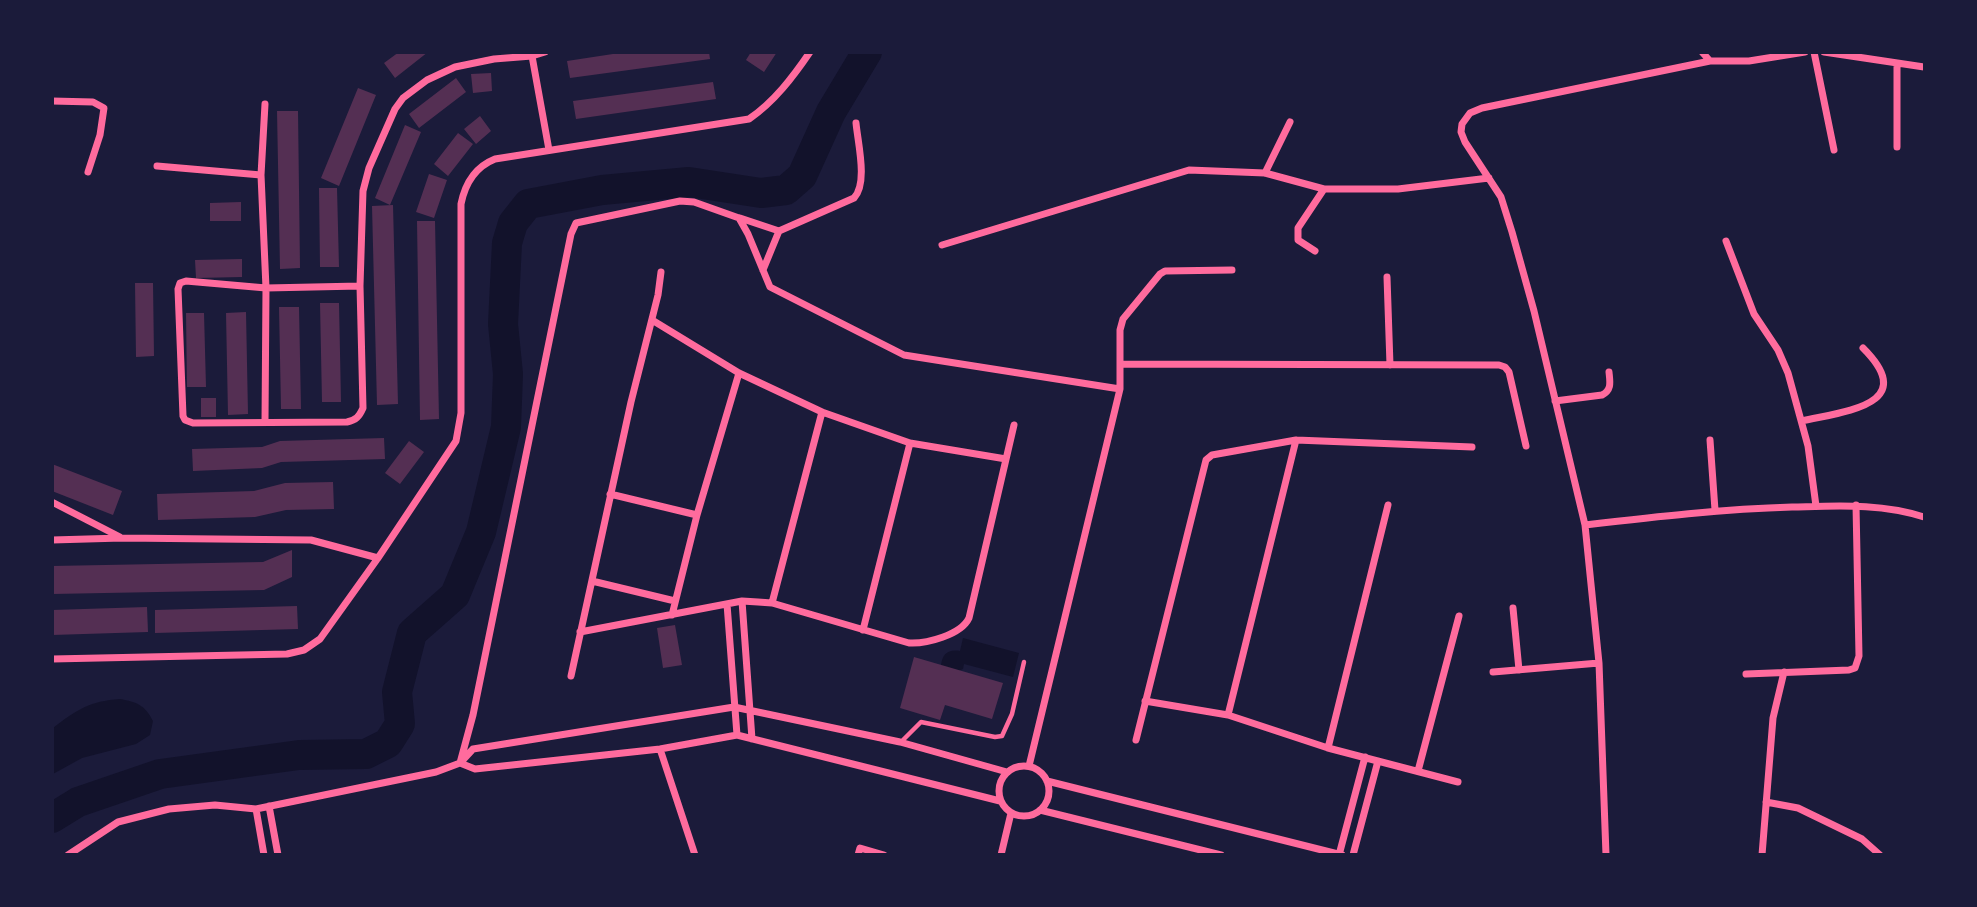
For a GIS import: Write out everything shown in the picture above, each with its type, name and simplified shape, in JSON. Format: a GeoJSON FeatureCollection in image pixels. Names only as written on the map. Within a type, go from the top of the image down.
{"type":"FeatureCollection","features":[{"type":"Feature","properties":{"kind":"street"},"geometry":{"type":"LineString","coordinates":[[360,286],[266,288],[186,281],[180,283],[179,371],[185,420],[193,423],[356,420],[363,408],[360,286],[365,178],[395,109],[403,98],[427,80],[455,67],[545,52]]}},
{"type":"Feature","properties":{"kind":"street"},"geometry":{"type":"LineString","coordinates":[[52,659],[287,654],[304,650],[320,639],[456,441],[460,428],[461,204],[469,181],[486,162],[495,159],[749,119],[763,109],[792,78],[810,52]]}},
{"type":"Feature","properties":{"kind":"street"},"geometry":{"type":"LineString","coordinates":[[1702,52],[1710,61]]}},
{"type":"Feature","properties":{"kind":"street"},"geometry":{"type":"LineString","coordinates":[[1606,855],[1599,663],[1585,525],[1534,311],[1512,232],[1501,197],[1465,142],[1461,132],[1462,124],[1470,113],[1482,108],[1710,61],[1749,61],[1805,52]]}},
{"type":"Feature","properties":{"kind":"street"},"geometry":{"type":"LineString","coordinates":[[1814,52],[1834,150]]}},
{"type":"Feature","properties":{"kind":"street"},"geometry":{"type":"LineString","coordinates":[[1824,52],[1924,67]]}},
{"type":"Feature","properties":{"kind":"street"},"geometry":{"type":"LineString","coordinates":[[532,54],[549,150]]}},
{"type":"Feature","properties":{"kind":"street"},"geometry":{"type":"LineString","coordinates":[[1896,147],[1897,64]]}},
{"type":"Feature","properties":{"kind":"street"},"geometry":{"type":"LineString","coordinates":[[52,102],[93,102],[104,108],[100,135],[89,172]]}},
{"type":"Feature","properties":{"kind":"street"},"geometry":{"type":"LineString","coordinates":[[265,104],[261,175],[266,288],[265,421]]}},
{"type":"Feature","properties":{"kind":"street"},"geometry":{"type":"LineString","coordinates":[[1265,173],[1290,122]]}},
{"type":"Feature","properties":{"kind":"street"},"geometry":{"type":"LineString","coordinates":[[460,763],[473,715],[573,227],[579,221],[687,201],[779,231],[854,198],[859,193],[862,183],[856,123]]}},
{"type":"Feature","properties":{"kind":"street"},"geometry":{"type":"LineString","coordinates":[[157,166],[261,175]]}},
{"type":"Feature","properties":{"kind":"street"},"geometry":{"type":"LineString","coordinates":[[942,245],[1189,170],[1265,173],[1324,189],[1398,189],[1489,178]]}},
{"type":"Feature","properties":{"kind":"street"},"geometry":{"type":"LineString","coordinates":[[1315,251],[1298,240],[1296,235],[1324,189]]}},
{"type":"Feature","properties":{"kind":"street"},"geometry":{"type":"LineString","coordinates":[[739,218],[770,287],[904,355],[1120,389]]}},
{"type":"Feature","properties":{"kind":"street"},"geometry":{"type":"LineString","coordinates":[[763,270],[779,231]]}},
{"type":"Feature","properties":{"kind":"street"},"geometry":{"type":"LineString","coordinates":[[1726,241],[1754,314],[1778,350],[1788,373],[1802,421],[1816,506]]}},
{"type":"Feature","properties":{"kind":"street"},"geometry":{"type":"LineString","coordinates":[[1029,766],[1120,389],[1120,330],[1123,319],[1160,274],[1169,271],[1232,270]]}},
{"type":"Feature","properties":{"kind":"street"},"geometry":{"type":"LineString","coordinates":[[571,676],[662,271]]}},
{"type":"Feature","properties":{"kind":"street"},"geometry":{"type":"LineString","coordinates":[[1387,277],[1390,365]]}},
{"type":"Feature","properties":{"kind":"street"},"geometry":{"type":"LineString","coordinates":[[652,320],[739,373],[822,412],[910,443],[1006,459]]}},
{"type":"Feature","properties":{"kind":"street"},"geometry":{"type":"LineString","coordinates":[[1802,421],[1854,409],[1875,400],[1883,391],[1881,370],[1863,348]]}},
{"type":"Feature","properties":{"kind":"street"},"geometry":{"type":"LineString","coordinates":[[1122,364],[1505,367],[1509,372],[1526,446]]}},
{"type":"Feature","properties":{"kind":"street"},"geometry":{"type":"LineString","coordinates":[[1555,401],[1608,392],[1609,372]]}},
{"type":"Feature","properties":{"kind":"street"},"geometry":{"type":"LineString","coordinates":[[672,615],[697,515],[739,373]]}},
{"type":"Feature","properties":{"kind":"street"},"geometry":{"type":"LineString","coordinates":[[772,603],[822,412]]}},
{"type":"Feature","properties":{"kind":"street"},"geometry":{"type":"LineString","coordinates":[[580,632],[743,601],[772,603],[916,643],[966,625],[1014,425]]}},
{"type":"Feature","properties":{"kind":"street"},"geometry":{"type":"LineString","coordinates":[[1136,740],[1206,460],[1219,453],[1296,440],[1472,447]]}},
{"type":"Feature","properties":{"kind":"street"},"geometry":{"type":"LineString","coordinates":[[1228,715],[1296,440]]}},
{"type":"Feature","properties":{"kind":"street"},"geometry":{"type":"LineString","coordinates":[[1710,440],[1715,510]]}},
{"type":"Feature","properties":{"kind":"street"},"geometry":{"type":"LineString","coordinates":[[863,630],[910,443]]}},
{"type":"Feature","properties":{"kind":"street"},"geometry":{"type":"LineString","coordinates":[[610,494],[697,515]]}},
{"type":"Feature","properties":{"kind":"street"},"geometry":{"type":"LineString","coordinates":[[52,502],[122,538]]}},
{"type":"Feature","properties":{"kind":"street"},"geometry":{"type":"LineString","coordinates":[[1585,525],[1715,510],[1856,505],[1887,507],[1924,517]]}},
{"type":"Feature","properties":{"kind":"street"},"geometry":{"type":"LineString","coordinates":[[1746,674],[1849,670],[1857,665],[1860,656],[1856,505]]}},
{"type":"Feature","properties":{"kind":"street"},"geometry":{"type":"LineString","coordinates":[[1328,748],[1388,506]]}},
{"type":"Feature","properties":{"kind":"street"},"geometry":{"type":"LineString","coordinates":[[52,540],[311,540],[378,558]]}},
{"type":"Feature","properties":{"kind":"street"},"geometry":{"type":"LineString","coordinates":[[592,581],[675,601]]}},
{"type":"Feature","properties":{"kind":"street"},"geometry":{"type":"LineString","coordinates":[[743,601],[752,739]]}},
{"type":"Feature","properties":{"kind":"street"},"geometry":{"type":"LineString","coordinates":[[727,604],[737,735]]}},
{"type":"Feature","properties":{"kind":"street"},"geometry":{"type":"LineString","coordinates":[[1513,608],[1519,670]]}},
{"type":"Feature","properties":{"kind":"street"},"geometry":{"type":"LineString","coordinates":[[1418,771],[1459,616]]}},
{"type":"Feature","properties":{"kind":"street"},"geometry":{"type":"LineString","coordinates":[[1493,672],[1599,663]]}},
{"type":"Feature","properties":{"kind":"street"},"geometry":{"type":"LineString","coordinates":[[1762,855],[1773,718],[1784,672]]}},
{"type":"Feature","properties":{"kind":"street"},"geometry":{"type":"LineString","coordinates":[[1145,701],[1228,715],[1328,748],[1458,782]]}},
{"type":"Feature","properties":{"kind":"street"},"geometry":{"type":"LineString","coordinates":[[68,855],[118,822],[138,816],[196,805],[256,809],[436,772],[460,763],[472,749],[734,707],[900,742],[1007,772]]}},
{"type":"Feature","properties":{"kind":"street"},"geometry":{"type":"LineString","coordinates":[[460,763],[475,769],[660,749],[737,735],[1000,801],[1011,813],[1026,816],[1040,810],[1048,796],[1047,781],[1042,774],[1029,766],[1014,768],[1007,772],[999,785],[1000,801]]}},
{"type":"Feature","properties":{"kind":"street"},"geometry":{"type":"LineString","coordinates":[[660,749],[695,855]]}},
{"type":"Feature","properties":{"kind":"street"},"geometry":{"type":"LineString","coordinates":[[1047,781],[1340,854],[1365,757]]}},
{"type":"Feature","properties":{"kind":"street"},"geometry":{"type":"LineString","coordinates":[[1353,855],[1378,761]]}},
{"type":"Feature","properties":{"kind":"street"},"geometry":{"type":"LineString","coordinates":[[1766,802],[1798,808],[1862,839],[1880,855]]}},
{"type":"Feature","properties":{"kind":"street"},"geometry":{"type":"LineString","coordinates":[[270,806],[278,855]]}},
{"type":"Feature","properties":{"kind":"street"},"geometry":{"type":"LineString","coordinates":[[256,809],[264,855]]}},
{"type":"Feature","properties":{"kind":"street"},"geometry":{"type":"LineString","coordinates":[[1040,810],[1222,855]]}},
{"type":"Feature","properties":{"kind":"street"},"geometry":{"type":"LineString","coordinates":[[1001,855],[1011,813]]}},
{"type":"Feature","properties":{"kind":"street"},"geometry":{"type":"LineString","coordinates":[[858,855],[860,848],[884,855]]}},
{"type":"Feature","properties":{"kind":"lane"},"geometry":{"type":"LineString","coordinates":[[900,742],[921,722],[995,737],[1002,736],[1012,714],[1024,662]]}},
{"type":"Feature","properties":{"kind":"shaded area"},"geometry":{"type":"Polygon","coordinates":[[[963,638],[1019,653],[1013,677],[964,664],[963,669],[958,671],[941,666],[946,653],[960,651],[963,638]]]}},
{"type":"Feature","properties":{"kind":"shaded area"},"geometry":{"type":"Polygon","coordinates":[[[120,699],[136,703],[147,711],[153,721],[150,735],[136,744],[82,758],[53,774],[53,728],[84,708],[120,699]]]}},
{"type":"Feature","properties":{"kind":"building"},"geometry":{"type":"Polygon","coordinates":[[[399,52],[428,52],[395,78],[384,63],[399,52]]]}},
{"type":"Feature","properties":{"kind":"building"},"geometry":{"type":"Polygon","coordinates":[[[626,52],[709,52],[710,59],[570,78],[567,61],[626,52]]]}},
{"type":"Feature","properties":{"kind":"building"},"geometry":{"type":"Polygon","coordinates":[[[751,52],[777,52],[764,72],[746,60],[751,52]]]}},
{"type":"Feature","properties":{"kind":"building"},"geometry":{"type":"Polygon","coordinates":[[[491,73],[492,91],[473,93],[471,74],[491,73]]]}},
{"type":"Feature","properties":{"kind":"building"},"geometry":{"type":"Polygon","coordinates":[[[456,78],[466,92],[419,128],[409,114],[456,78]]]}},
{"type":"Feature","properties":{"kind":"building"},"geometry":{"type":"Polygon","coordinates":[[[713,82],[716,99],[576,119],[573,101],[713,82]]]}},
{"type":"Feature","properties":{"kind":"building"},"geometry":{"type":"Polygon","coordinates":[[[358,88],[376,95],[339,186],[321,178],[358,88]]]}},
{"type":"Feature","properties":{"kind":"building"},"geometry":{"type":"Polygon","coordinates":[[[277,111],[298,111],[300,268],[280,269],[277,111]]]}},
{"type":"Feature","properties":{"kind":"building"},"geometry":{"type":"Polygon","coordinates":[[[480,116],[491,131],[476,144],[464,129],[480,116]]]}},
{"type":"Feature","properties":{"kind":"building"},"geometry":{"type":"Polygon","coordinates":[[[405,125],[421,132],[390,205],[375,198],[405,125]]]}},
{"type":"Feature","properties":{"kind":"building"},"geometry":{"type":"Polygon","coordinates":[[[458,133],[473,144],[448,176],[434,164],[458,133]]]}},
{"type":"Feature","properties":{"kind":"building"},"geometry":{"type":"Polygon","coordinates":[[[429,174],[447,180],[434,218],[416,212],[429,174]]]}},
{"type":"Feature","properties":{"kind":"building"},"geometry":{"type":"Polygon","coordinates":[[[319,188],[337,188],[339,267],[320,267],[319,188]]]}},
{"type":"Feature","properties":{"kind":"building"},"geometry":{"type":"Polygon","coordinates":[[[241,202],[241,221],[210,221],[210,203],[241,202]]]}},
{"type":"Feature","properties":{"kind":"building"},"geometry":{"type":"Polygon","coordinates":[[[393,205],[398,404],[377,405],[372,206],[393,205]]]}},
{"type":"Feature","properties":{"kind":"building"},"geometry":{"type":"Polygon","coordinates":[[[417,221],[435,221],[439,419],[420,420],[417,221]]]}},
{"type":"Feature","properties":{"kind":"building"},"geometry":{"type":"Polygon","coordinates":[[[242,259],[242,277],[196,278],[195,260],[242,259]]]}},
{"type":"Feature","properties":{"kind":"building"},"geometry":{"type":"Polygon","coordinates":[[[135,283],[153,283],[154,356],[136,357],[135,283]]]}},
{"type":"Feature","properties":{"kind":"building"},"geometry":{"type":"Polygon","coordinates":[[[320,303],[339,303],[341,402],[322,402],[320,303]]]}},
{"type":"Feature","properties":{"kind":"building"},"geometry":{"type":"Polygon","coordinates":[[[279,307],[299,307],[301,409],[281,409],[279,307]]]}},
{"type":"Feature","properties":{"kind":"building"},"geometry":{"type":"Polygon","coordinates":[[[246,312],[248,414],[228,415],[226,313],[246,312]]]}},
{"type":"Feature","properties":{"kind":"building"},"geometry":{"type":"Polygon","coordinates":[[[186,313],[204,313],[206,387],[187,387],[186,313]]]}},
{"type":"Feature","properties":{"kind":"building"},"geometry":{"type":"Polygon","coordinates":[[[201,398],[216,398],[216,417],[201,417],[201,398]]]}},
{"type":"Feature","properties":{"kind":"building"},"geometry":{"type":"Polygon","coordinates":[[[384,438],[385,459],[281,462],[262,468],[193,471],[192,449],[262,447],[280,441],[384,438]]]}},
{"type":"Feature","properties":{"kind":"building"},"geometry":{"type":"Polygon","coordinates":[[[409,441],[424,452],[400,484],[385,473],[409,441]]]}},
{"type":"Feature","properties":{"kind":"building"},"geometry":{"type":"Polygon","coordinates":[[[52,464],[122,491],[113,515],[52,491],[52,464]]]}},
{"type":"Feature","properties":{"kind":"building"},"geometry":{"type":"Polygon","coordinates":[[[333,482],[334,509],[286,510],[255,517],[158,520],[157,494],[254,491],[285,483],[333,482]]]}},
{"type":"Feature","properties":{"kind":"building"},"geometry":{"type":"Polygon","coordinates":[[[292,550],[292,577],[264,590],[52,594],[52,566],[263,562],[292,550]]]}},
{"type":"Feature","properties":{"kind":"building"},"geometry":{"type":"Polygon","coordinates":[[[297,606],[298,629],[155,633],[155,610],[297,606]]]}},
{"type":"Feature","properties":{"kind":"building"},"geometry":{"type":"Polygon","coordinates":[[[147,607],[148,632],[52,635],[52,610],[147,607]]]}},
{"type":"Feature","properties":{"kind":"building"},"geometry":{"type":"Polygon","coordinates":[[[675,625],[682,665],[663,668],[657,628],[675,625]]]}},
{"type":"Feature","properties":{"kind":"building"},"geometry":{"type":"Polygon","coordinates":[[[914,657],[1003,683],[992,719],[945,705],[940,720],[900,708],[914,657]]]}},
{"type":"Feature","properties":{"kind":"waterway"},"geometry":{"type":"LineString","coordinates":[[52,818],[78,802],[160,774],[299,755],[366,754],[388,743],[400,724],[397,692],[412,633],[455,595],[481,532],[506,427],[508,374],[503,324],[507,243],[513,223],[528,204],[602,190],[689,182],[761,193],[786,190],[802,176],[831,112],[867,52]]}}]}
